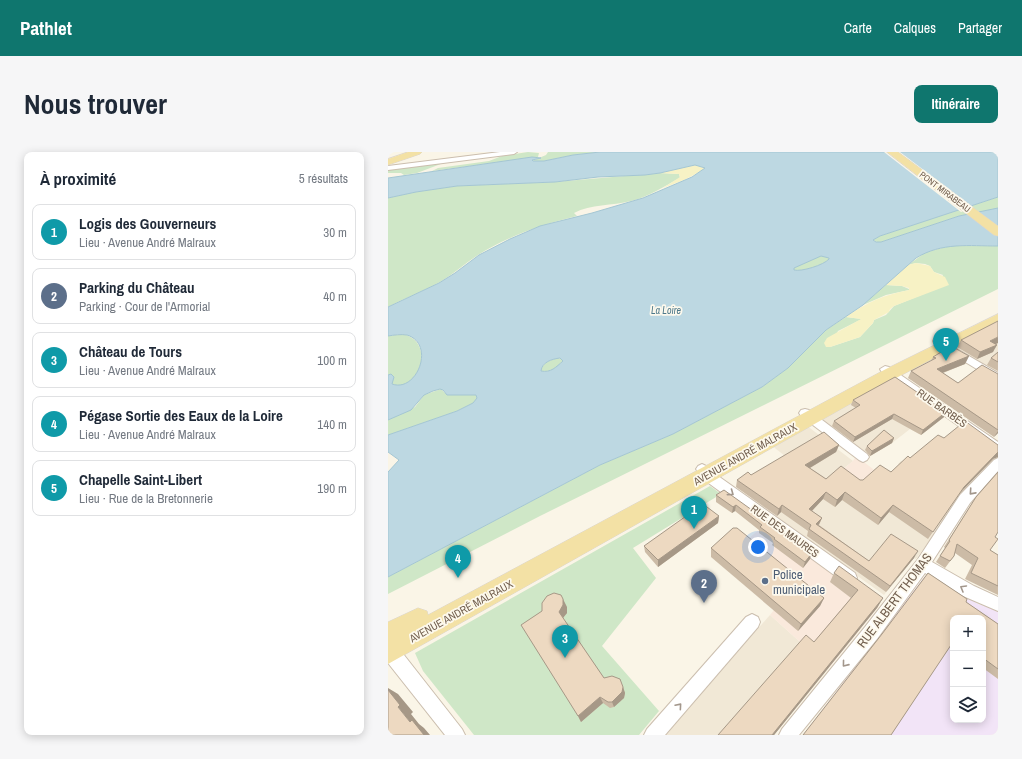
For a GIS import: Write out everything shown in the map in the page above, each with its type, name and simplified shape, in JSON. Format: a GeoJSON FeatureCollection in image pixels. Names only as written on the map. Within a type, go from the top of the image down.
{"type":"FeatureCollection","features":[{"type":"Feature","properties":{"kind":"main road"},"geometry":{"type":"LineString","coordinates":[[388,162],[417,152]]}},
{"type":"Feature","properties":{"kind":"main road","name":"PONT MIRABEAU"},"geometry":{"type":"LineString","coordinates":[[892,152],[998,232]]}},
{"type":"Feature","properties":{"kind":"main road","name":"AVENUE ANDRÉ MALRAUX"},"geometry":{"type":"LineString","coordinates":[[388,651],[704,472],[941,343],[998,310]]}},
{"type":"Feature","properties":{"kind":"main road","name":"AVENUE ANDRÉ MALRAUX"},"geometry":{"type":"LineString","coordinates":[[941,343],[998,318]]}},
{"type":"Feature","properties":{"kind":"main road","name":"AVENUE ANDRÉ MALRAUX"},"geometry":{"type":"LineString","coordinates":[[388,636],[505,577],[704,472]]}},
{"type":"Feature","properties":{"kind":"street"},"geometry":{"type":"LineString","coordinates":[[474,158],[489,152]]}},
{"type":"Feature","properties":{"kind":"street"},"geometry":{"type":"LineString","coordinates":[[388,168],[514,152]]}},
{"type":"Feature","properties":{"kind":"street"},"geometry":{"type":"LineString","coordinates":[[941,343],[998,378]]}},
{"type":"Feature","properties":{"kind":"street","name":"RUE BARBÈS"},"geometry":{"type":"LineString","coordinates":[[888,371],[998,448]]}},
{"type":"Feature","properties":{"kind":"street"},"geometry":{"type":"LineString","coordinates":[[808,415],[863,457]]}},
{"type":"Feature","properties":{"kind":"street","name":"RUE ALBERT THOMAS"},"geometry":{"type":"LineString","coordinates":[[788,735],[871,633],[923,564],[965,499],[998,463]]}},
{"type":"Feature","properties":{"kind":"street","name":"RUE DES MAURES"},"geometry":{"type":"LineString","coordinates":[[704,472],[858,584]]}},
{"type":"Feature","properties":{"kind":"street"},"geometry":{"type":"LineString","coordinates":[[923,564],[972,594],[998,604]]}},
{"type":"Feature","properties":{"kind":"street"},"geometry":{"type":"LineString","coordinates":[[877,597],[890,606]]}},
{"type":"Feature","properties":{"kind":"street"},"geometry":{"type":"LineString","coordinates":[[653,735],[752,622]]}},
{"type":"Feature","properties":{"kind":"street"},"geometry":{"type":"LineString","coordinates":[[388,651],[398,660],[456,735]]}},
{"type":"Feature","properties":{"kind":"shaded area"},"geometry":{"type":"Polygon","coordinates":[[[998,326],[998,374],[952,347],[998,326]]]}},
{"type":"Feature","properties":{"kind":"shaded area"},"geometry":{"type":"Polygon","coordinates":[[[893,377],[947,415],[919,434],[910,429],[892,443],[869,457],[820,418],[893,377]]]}},
{"type":"Feature","properties":{"kind":"shaded area"},"geometry":{"type":"Polygon","coordinates":[[[806,425],[853,461],[838,473],[862,502],[901,466],[898,464],[901,461],[904,463],[998,455],[950,508],[952,510],[916,559],[914,558],[884,595],[750,499],[761,491],[785,456],[771,445],[806,425]]]}},
{"type":"Feature","properties":{"kind":"shaded area"},"geometry":{"type":"Polygon","coordinates":[[[856,456],[886,479],[862,502],[830,480],[853,461],[856,456]]]}},
{"type":"Feature","properties":{"kind":"shaded area"},"geometry":{"type":"Polygon","coordinates":[[[766,524],[879,606],[829,668],[770,615],[774,610],[743,543],[766,524]]]}},
{"type":"Feature","properties":{"kind":"shaded area"},"geometry":{"type":"Polygon","coordinates":[[[932,575],[978,604],[998,610],[998,735],[803,735],[925,576],[932,575]]]}},
{"type":"Feature","properties":{"kind":"shaded area"},"geometry":{"type":"Polygon","coordinates":[[[770,615],[829,668],[774,735],[662,735],[770,615]]]}},
{"type":"Feature","properties":{"kind":"green space"},"geometry":{"type":"Polygon","coordinates":[[[528,152],[539,153],[538,157],[432,171],[438,168],[489,161],[502,156],[528,152]]]}},
{"type":"Feature","properties":{"kind":"green space"},"geometry":{"type":"Polygon","coordinates":[[[548,152],[600,152],[573,155],[544,161],[532,161],[546,155],[548,152]]]}},
{"type":"Feature","properties":{"kind":"green space"},"geometry":{"type":"Polygon","coordinates":[[[446,162],[417,173],[404,175],[401,173],[388,173],[388,170],[446,162]]]}},
{"type":"Feature","properties":{"kind":"green space"},"geometry":{"type":"Polygon","coordinates":[[[660,173],[679,174],[680,178],[638,199],[624,203],[587,208],[574,213],[577,216],[514,236],[489,248],[440,282],[388,307],[388,198],[415,192],[456,186],[554,182],[660,173]]]}},
{"type":"Feature","properties":{"kind":"green space"},"geometry":{"type":"Polygon","coordinates":[[[998,197],[998,208],[996,209],[959,216],[881,242],[873,240],[880,236],[998,197]]]}},
{"type":"Feature","properties":{"kind":"green space"},"geometry":{"type":"Polygon","coordinates":[[[950,246],[998,246],[998,289],[540,516],[388,594],[388,577],[600,465],[673,434],[762,387],[788,368],[826,330],[846,317],[862,319],[838,331],[830,347],[860,337],[874,320],[886,315],[894,306],[936,289],[943,275],[934,272],[930,266],[925,264],[916,263],[908,265],[926,252],[950,246]]]}},
{"type":"Feature","properties":{"kind":"green space"},"geometry":{"type":"Polygon","coordinates":[[[821,255],[829,259],[823,264],[813,268],[794,270],[794,268],[821,255]]]}},
{"type":"Feature","properties":{"kind":"green space"},"geometry":{"type":"Polygon","coordinates":[[[886,285],[902,286],[909,290],[886,295],[863,305],[886,285]]]}},
{"type":"Feature","properties":{"kind":"green space"},"geometry":{"type":"Polygon","coordinates":[[[403,334],[414,339],[420,347],[420,366],[416,375],[409,382],[401,385],[392,384],[391,374],[388,375],[388,336],[403,334]]]}},
{"type":"Feature","properties":{"kind":"green space"},"geometry":{"type":"Polygon","coordinates":[[[558,358],[563,360],[557,367],[548,371],[541,371],[545,364],[558,358]]]}},
{"type":"Feature","properties":{"kind":"green space"},"geometry":{"type":"Polygon","coordinates":[[[441,389],[445,393],[476,395],[477,398],[473,403],[457,411],[388,435],[388,420],[415,407],[424,395],[441,389]]]}},
{"type":"Feature","properties":{"kind":"green space"},"geometry":{"type":"Polygon","coordinates":[[[710,486],[721,494],[633,548],[656,578],[602,646],[659,711],[639,735],[474,735],[423,671],[415,653],[710,486]]]}},
{"type":"Feature","properties":{"kind":"sand"},"geometry":{"type":"Polygon","coordinates":[[[695,165],[705,169],[684,180],[663,188],[680,177],[679,174],[660,173],[695,165]]]}},
{"type":"Feature","properties":{"kind":"sand"},"geometry":{"type":"Polygon","coordinates":[[[916,263],[930,266],[934,272],[945,277],[949,285],[894,306],[889,312],[874,320],[860,337],[826,347],[824,343],[827,338],[861,319],[846,317],[861,307],[876,300],[909,290],[909,288],[902,286],[886,285],[908,265],[916,263]]]}},
{"type":"Feature","properties":{"kind":"water","name":"La Loire"},"geometry":{"type":"Polygon","coordinates":[[[600,152],[998,152],[998,197],[880,236],[873,240],[876,242],[881,242],[959,216],[998,208],[998,246],[946,247],[936,249],[916,258],[863,305],[826,330],[788,368],[762,387],[673,434],[600,465],[388,577],[388,472],[399,460],[388,452],[388,435],[457,411],[473,403],[477,398],[476,395],[447,395],[440,389],[424,395],[411,410],[388,420],[388,375],[391,374],[394,377],[392,384],[401,385],[409,381],[415,375],[420,366],[422,357],[416,340],[407,335],[388,336],[388,307],[439,283],[479,255],[510,239],[540,226],[643,198],[692,177],[705,168],[695,165],[645,175],[598,177],[555,182],[457,186],[388,198],[388,178],[532,157],[541,158],[532,160],[533,161],[544,161],[573,155],[600,152]],[[821,256],[794,268],[794,270],[812,268],[829,259],[821,256]],[[560,358],[545,363],[541,371],[548,371],[556,367],[563,361],[560,358]]]}},
{"type":"Feature","properties":{"kind":"pier"},"geometry":{"type":"Polygon","coordinates":[[[884,152],[900,152],[974,208],[961,212],[884,152]]]}},
{"type":"Feature","properties":{"kind":"building"},"geometry":{"type":"Polygon","coordinates":[[[998,321],[998,337],[990,341],[997,345],[980,352],[961,340],[998,321]]]}},
{"type":"Feature","properties":{"kind":"building"},"geometry":{"type":"Polygon","coordinates":[[[951,346],[969,356],[937,369],[958,383],[982,365],[998,374],[998,430],[911,371],[936,358],[933,357],[951,346]]]}},
{"type":"Feature","properties":{"kind":"building"},"geometry":{"type":"Polygon","coordinates":[[[998,352],[998,362],[991,358],[998,352]]]}},
{"type":"Feature","properties":{"kind":"building"},"geometry":{"type":"Polygon","coordinates":[[[895,377],[946,412],[923,430],[894,414],[855,437],[834,421],[860,405],[853,400],[895,377]]]}},
{"type":"Feature","properties":{"kind":"building"},"geometry":{"type":"Polygon","coordinates":[[[965,421],[998,445],[998,452],[964,487],[933,532],[893,505],[881,518],[845,492],[837,500],[826,492],[809,509],[822,518],[816,524],[869,561],[891,534],[918,551],[890,586],[809,529],[811,525],[782,505],[779,509],[737,480],[748,472],[751,475],[824,432],[839,445],[805,465],[826,479],[841,466],[860,480],[863,480],[880,465],[891,472],[908,456],[910,458],[938,435],[944,438],[965,421]]]}},
{"type":"Feature","properties":{"kind":"building"},"geometry":{"type":"Polygon","coordinates":[[[884,430],[894,438],[872,451],[867,446],[884,430]]]}},
{"type":"Feature","properties":{"kind":"building"},"geometry":{"type":"Polygon","coordinates":[[[998,472],[998,532],[995,537],[998,539],[990,550],[998,555],[998,586],[971,573],[978,558],[957,544],[954,556],[950,561],[940,556],[976,497],[998,472]]]}},
{"type":"Feature","properties":{"kind":"building"},"geometry":{"type":"Polygon","coordinates":[[[724,490],[812,553],[805,562],[774,539],[775,538],[760,527],[762,525],[736,505],[733,507],[716,495],[724,490]]]}},
{"type":"Feature","properties":{"kind":"building"},"geometry":{"type":"Polygon","coordinates":[[[703,504],[719,516],[658,560],[644,546],[703,504]]]}},
{"type":"Feature","properties":{"kind":"building","name":"Police municipale"},"geometry":{"type":"Polygon","coordinates":[[[733,528],[737,528],[824,598],[801,624],[711,548],[733,528]]]}},
{"type":"Feature","properties":{"kind":"building"},"geometry":{"type":"Polygon","coordinates":[[[839,566],[883,598],[772,735],[718,735],[806,635],[814,642],[858,590],[834,573],[839,566]]]}},
{"type":"Feature","properties":{"kind":"building"},"geometry":{"type":"Polygon","coordinates":[[[928,573],[967,599],[966,602],[985,615],[950,615],[950,646],[891,735],[803,735],[928,573]]]}},
{"type":"Feature","properties":{"kind":"building"},"geometry":{"type":"Polygon","coordinates":[[[554,593],[561,595],[563,599],[563,605],[559,612],[604,678],[612,676],[620,679],[623,687],[622,692],[612,702],[608,702],[600,697],[578,716],[521,625],[542,611],[542,603],[547,596],[554,593]]]}},
{"type":"Feature","properties":{"kind":"building"},"geometry":{"type":"Polygon","coordinates":[[[986,616],[998,624],[998,669],[986,660],[986,616]]]}},
{"type":"Feature","properties":{"kind":"building"},"geometry":{"type":"Polygon","coordinates":[[[388,690],[400,705],[398,707],[410,722],[412,720],[424,735],[388,735],[388,690]]]}},
{"type":"Feature","properties":{"kind":"place","name":"Chapelle Saint-Libert"},"geometry":{"type":"Point","coordinates":[946,361]}},
{"type":"Feature","properties":{"kind":"place","name":"Logis des Gouverneurs"},"geometry":{"type":"Point","coordinates":[694,529]}},
{"type":"Feature","properties":{"kind":"place","name":"Pégase Sortie des Eaux de la Loire"},"geometry":{"type":"Point","coordinates":[458,578]}},
{"type":"Feature","properties":{"kind":"place","name":"Police municipale"},"geometry":{"type":"Point","coordinates":[765,581]}},
{"type":"Feature","properties":{"kind":"place","name":"Parking du Château"},"geometry":{"type":"Point","coordinates":[704,603]}},
{"type":"Feature","properties":{"kind":"place","name":"Château de Tours"},"geometry":{"type":"Point","coordinates":[565,658]}}]}
